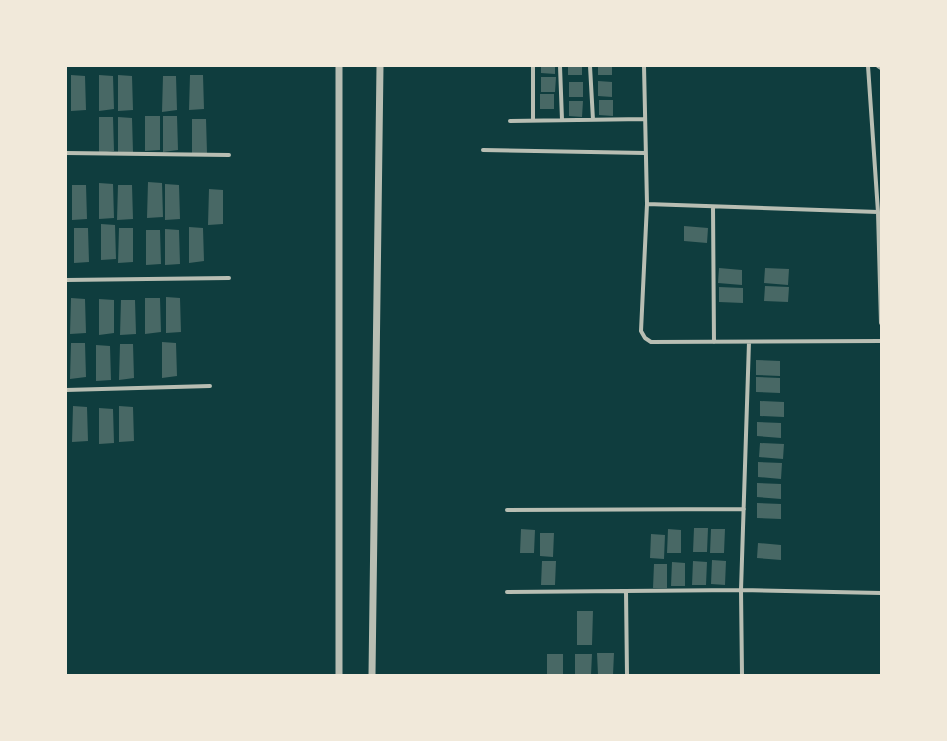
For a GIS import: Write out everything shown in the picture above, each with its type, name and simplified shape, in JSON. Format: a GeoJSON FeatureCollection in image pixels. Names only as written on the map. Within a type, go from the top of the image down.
{"type":"FeatureCollection","features":[{"type":"Feature","properties":{"kind":"street"},"geometry":{"type":"LineString","coordinates":[[339,66],[339,675]]}},
{"type":"Feature","properties":{"kind":"street"},"geometry":{"type":"LineString","coordinates":[[372,675],[380,66]]}},
{"type":"Feature","properties":{"kind":"street"},"geometry":{"type":"LineString","coordinates":[[533,66],[533,120]]}},
{"type":"Feature","properties":{"kind":"street"},"geometry":{"type":"LineString","coordinates":[[560,66],[562,120]]}},
{"type":"Feature","properties":{"kind":"street"},"geometry":{"type":"LineString","coordinates":[[590,66],[593,120]]}},
{"type":"Feature","properties":{"kind":"street"},"geometry":{"type":"LineString","coordinates":[[644,66],[647,204],[641,331],[644,338],[651,342],[881,341]]}},
{"type":"Feature","properties":{"kind":"street"},"geometry":{"type":"LineString","coordinates":[[868,66],[878,212],[881,323]]}},
{"type":"Feature","properties":{"kind":"street"},"geometry":{"type":"LineString","coordinates":[[510,121],[645,119]]}},
{"type":"Feature","properties":{"kind":"street"},"geometry":{"type":"LineString","coordinates":[[483,150],[646,153]]}},
{"type":"Feature","properties":{"kind":"street"},"geometry":{"type":"LineString","coordinates":[[66,154],[230,155]]}},
{"type":"Feature","properties":{"kind":"street"},"geometry":{"type":"LineString","coordinates":[[647,204],[878,212]]}},
{"type":"Feature","properties":{"kind":"street"},"geometry":{"type":"LineString","coordinates":[[713,206],[714,342]]}},
{"type":"Feature","properties":{"kind":"street"},"geometry":{"type":"LineString","coordinates":[[66,280],[229,278]]}},
{"type":"Feature","properties":{"kind":"street"},"geometry":{"type":"LineString","coordinates":[[742,675],[741,590],[749,342]]}},
{"type":"Feature","properties":{"kind":"street"},"geometry":{"type":"LineString","coordinates":[[66,390],[210,386]]}},
{"type":"Feature","properties":{"kind":"street"},"geometry":{"type":"LineString","coordinates":[[507,510],[744,508]]}},
{"type":"Feature","properties":{"kind":"street"},"geometry":{"type":"LineString","coordinates":[[507,592],[741,590],[881,593]]}},
{"type":"Feature","properties":{"kind":"street"},"geometry":{"type":"LineString","coordinates":[[626,591],[627,675]]}},
{"type":"Feature","properties":{"kind":"building"},"geometry":{"type":"Polygon","coordinates":[[[541,66],[555,66],[555,74],[541,73],[541,66]]]}},
{"type":"Feature","properties":{"kind":"building"},"geometry":{"type":"Polygon","coordinates":[[[568,66],[582,66],[582,75],[568,75],[568,66]]]}},
{"type":"Feature","properties":{"kind":"building"},"geometry":{"type":"Polygon","coordinates":[[[598,66],[612,66],[612,75],[598,75],[598,66]]]}},
{"type":"Feature","properties":{"kind":"building"},"geometry":{"type":"Polygon","coordinates":[[[71,75],[85,76],[86,110],[71,111],[71,75]]]}},
{"type":"Feature","properties":{"kind":"building"},"geometry":{"type":"Polygon","coordinates":[[[99,75],[113,76],[114,109],[99,111],[99,75]]]}},
{"type":"Feature","properties":{"kind":"building"},"geometry":{"type":"Polygon","coordinates":[[[118,75],[132,76],[133,110],[118,111],[118,75]]]}},
{"type":"Feature","properties":{"kind":"building"},"geometry":{"type":"Polygon","coordinates":[[[190,75],[203,75],[204,109],[189,110],[190,75]]]}},
{"type":"Feature","properties":{"kind":"building"},"geometry":{"type":"Polygon","coordinates":[[[163,76],[176,76],[177,110],[162,112],[163,76]]]}},
{"type":"Feature","properties":{"kind":"building"},"geometry":{"type":"Polygon","coordinates":[[[541,77],[556,77],[555,92],[541,92],[541,77]]]}},
{"type":"Feature","properties":{"kind":"building"},"geometry":{"type":"Polygon","coordinates":[[[598,81],[612,82],[612,97],[598,96],[598,81]]]}},
{"type":"Feature","properties":{"kind":"building"},"geometry":{"type":"Polygon","coordinates":[[[569,82],[583,82],[583,97],[569,97],[569,82]]]}},
{"type":"Feature","properties":{"kind":"building"},"geometry":{"type":"Polygon","coordinates":[[[540,94],[554,94],[554,109],[540,109],[540,94]]]}},
{"type":"Feature","properties":{"kind":"building"},"geometry":{"type":"Polygon","coordinates":[[[599,100],[613,100],[613,116],[599,115],[599,100]]]}},
{"type":"Feature","properties":{"kind":"building"},"geometry":{"type":"Polygon","coordinates":[[[569,101],[583,101],[582,117],[569,116],[569,101]]]}},
{"type":"Feature","properties":{"kind":"building"},"geometry":{"type":"Polygon","coordinates":[[[145,116],[160,116],[160,150],[145,151],[145,116]]]}},
{"type":"Feature","properties":{"kind":"building"},"geometry":{"type":"Polygon","coordinates":[[[163,116],[177,116],[178,150],[163,152],[163,116]]]}},
{"type":"Feature","properties":{"kind":"building"},"geometry":{"type":"Polygon","coordinates":[[[99,117],[113,117],[114,151],[99,153],[99,117]]]}},
{"type":"Feature","properties":{"kind":"building"},"geometry":{"type":"Polygon","coordinates":[[[118,117],[132,118],[133,152],[118,153],[118,117]]]}},
{"type":"Feature","properties":{"kind":"building"},"geometry":{"type":"Polygon","coordinates":[[[192,119],[206,119],[207,153],[192,154],[192,119]]]}},
{"type":"Feature","properties":{"kind":"building"},"geometry":{"type":"Polygon","coordinates":[[[148,182],[162,183],[163,217],[147,218],[148,182]]]}},
{"type":"Feature","properties":{"kind":"building"},"geometry":{"type":"Polygon","coordinates":[[[99,183],[113,184],[114,218],[99,219],[99,183]]]}},
{"type":"Feature","properties":{"kind":"building"},"geometry":{"type":"Polygon","coordinates":[[[165,184],[179,185],[180,219],[165,220],[165,184]]]}},
{"type":"Feature","properties":{"kind":"building"},"geometry":{"type":"Polygon","coordinates":[[[72,185],[86,185],[87,219],[72,220],[72,185]]]}},
{"type":"Feature","properties":{"kind":"building"},"geometry":{"type":"Polygon","coordinates":[[[118,185],[132,185],[133,219],[117,220],[118,185]]]}},
{"type":"Feature","properties":{"kind":"building"},"geometry":{"type":"Polygon","coordinates":[[[209,189],[223,190],[223,224],[208,225],[209,189]]]}},
{"type":"Feature","properties":{"kind":"building"},"geometry":{"type":"Polygon","coordinates":[[[101,224],[115,225],[116,259],[101,260],[101,224]]]}},
{"type":"Feature","properties":{"kind":"building"},"geometry":{"type":"Polygon","coordinates":[[[684,226],[708,228],[707,243],[684,241],[684,226]]]}},
{"type":"Feature","properties":{"kind":"building"},"geometry":{"type":"Polygon","coordinates":[[[189,227],[203,228],[204,261],[189,263],[189,227]]]}},
{"type":"Feature","properties":{"kind":"building"},"geometry":{"type":"Polygon","coordinates":[[[74,228],[88,228],[89,262],[74,263],[74,228]]]}},
{"type":"Feature","properties":{"kind":"building"},"geometry":{"type":"Polygon","coordinates":[[[119,228],[133,228],[133,262],[118,263],[119,228]]]}},
{"type":"Feature","properties":{"kind":"building"},"geometry":{"type":"Polygon","coordinates":[[[165,229],[179,230],[180,264],[165,265],[165,229]]]}},
{"type":"Feature","properties":{"kind":"building"},"geometry":{"type":"Polygon","coordinates":[[[146,230],[160,230],[161,264],[146,265],[146,230]]]}},
{"type":"Feature","properties":{"kind":"building"},"geometry":{"type":"Polygon","coordinates":[[[719,268],[742,270],[742,285],[718,283],[719,268]]]}},
{"type":"Feature","properties":{"kind":"building"},"geometry":{"type":"Polygon","coordinates":[[[765,268],[789,269],[788,285],[764,283],[765,268]]]}},
{"type":"Feature","properties":{"kind":"building"},"geometry":{"type":"Polygon","coordinates":[[[765,286],[789,287],[788,302],[764,301],[765,286]]]}},
{"type":"Feature","properties":{"kind":"building"},"geometry":{"type":"Polygon","coordinates":[[[719,287],[743,288],[743,303],[719,302],[719,287]]]}},
{"type":"Feature","properties":{"kind":"building"},"geometry":{"type":"Polygon","coordinates":[[[166,297],[180,298],[181,332],[166,333],[166,297]]]}},
{"type":"Feature","properties":{"kind":"building"},"geometry":{"type":"Polygon","coordinates":[[[71,298],[85,299],[86,333],[70,334],[71,298]]]}},
{"type":"Feature","properties":{"kind":"building"},"geometry":{"type":"Polygon","coordinates":[[[145,298],[160,298],[161,332],[145,334],[145,298]]]}},
{"type":"Feature","properties":{"kind":"building"},"geometry":{"type":"Polygon","coordinates":[[[99,299],[114,300],[114,333],[99,335],[99,299]]]}},
{"type":"Feature","properties":{"kind":"building"},"geometry":{"type":"Polygon","coordinates":[[[121,300],[135,300],[136,334],[120,335],[121,300]]]}},
{"type":"Feature","properties":{"kind":"building"},"geometry":{"type":"Polygon","coordinates":[[[162,342],[176,343],[177,376],[162,378],[162,342]]]}},
{"type":"Feature","properties":{"kind":"building"},"geometry":{"type":"Polygon","coordinates":[[[71,343],[85,343],[86,377],[70,379],[71,343]]]}},
{"type":"Feature","properties":{"kind":"building"},"geometry":{"type":"Polygon","coordinates":[[[120,344],[133,344],[134,378],[119,380],[120,344]]]}},
{"type":"Feature","properties":{"kind":"building"},"geometry":{"type":"Polygon","coordinates":[[[96,345],[110,346],[111,380],[96,381],[96,345]]]}},
{"type":"Feature","properties":{"kind":"building"},"geometry":{"type":"Polygon","coordinates":[[[756,360],[780,361],[780,376],[756,375],[756,360]]]}},
{"type":"Feature","properties":{"kind":"building"},"geometry":{"type":"Polygon","coordinates":[[[756,377],[780,378],[780,393],[756,392],[756,377]]]}},
{"type":"Feature","properties":{"kind":"building"},"geometry":{"type":"Polygon","coordinates":[[[760,401],[784,402],[784,417],[760,416],[760,401]]]}},
{"type":"Feature","properties":{"kind":"building"},"geometry":{"type":"Polygon","coordinates":[[[73,406],[87,407],[88,441],[72,442],[73,406]]]}},
{"type":"Feature","properties":{"kind":"building"},"geometry":{"type":"Polygon","coordinates":[[[119,406],[133,407],[134,441],[119,442],[119,406]]]}},
{"type":"Feature","properties":{"kind":"building"},"geometry":{"type":"Polygon","coordinates":[[[99,408],[113,409],[114,443],[99,444],[99,408]]]}},
{"type":"Feature","properties":{"kind":"building"},"geometry":{"type":"Polygon","coordinates":[[[757,422],[781,423],[781,438],[757,436],[757,422]]]}},
{"type":"Feature","properties":{"kind":"building"},"geometry":{"type":"Polygon","coordinates":[[[760,443],[784,444],[783,459],[759,457],[760,443]]]}},
{"type":"Feature","properties":{"kind":"building"},"geometry":{"type":"Polygon","coordinates":[[[758,462],[782,463],[781,479],[758,477],[758,462]]]}},
{"type":"Feature","properties":{"kind":"building"},"geometry":{"type":"Polygon","coordinates":[[[757,483],[781,484],[781,499],[757,497],[757,483]]]}},
{"type":"Feature","properties":{"kind":"building"},"geometry":{"type":"Polygon","coordinates":[[[757,503],[781,504],[781,519],[757,518],[757,503]]]}},
{"type":"Feature","properties":{"kind":"building"},"geometry":{"type":"Polygon","coordinates":[[[694,528],[708,528],[707,552],[693,552],[694,528]]]}},
{"type":"Feature","properties":{"kind":"building"},"geometry":{"type":"Polygon","coordinates":[[[521,529],[535,530],[534,553],[520,553],[521,529]]]}},
{"type":"Feature","properties":{"kind":"building"},"geometry":{"type":"Polygon","coordinates":[[[668,529],[681,530],[681,553],[667,553],[668,529]]]}},
{"type":"Feature","properties":{"kind":"building"},"geometry":{"type":"Polygon","coordinates":[[[711,529],[725,529],[724,553],[710,553],[711,529]]]}},
{"type":"Feature","properties":{"kind":"building"},"geometry":{"type":"Polygon","coordinates":[[[540,533],[554,533],[553,557],[540,556],[540,533]]]}},
{"type":"Feature","properties":{"kind":"building"},"geometry":{"type":"Polygon","coordinates":[[[651,534],[665,535],[664,559],[650,558],[651,534]]]}},
{"type":"Feature","properties":{"kind":"building"},"geometry":{"type":"Polygon","coordinates":[[[758,543],[781,545],[781,560],[757,558],[758,543]]]}},
{"type":"Feature","properties":{"kind":"building"},"geometry":{"type":"Polygon","coordinates":[[[712,560],[726,561],[725,585],[711,584],[712,560]]]}},
{"type":"Feature","properties":{"kind":"building"},"geometry":{"type":"Polygon","coordinates":[[[542,561],[556,561],[555,585],[541,585],[542,561]]]}},
{"type":"Feature","properties":{"kind":"building"},"geometry":{"type":"Polygon","coordinates":[[[693,561],[707,562],[706,585],[692,585],[693,561]]]}},
{"type":"Feature","properties":{"kind":"building"},"geometry":{"type":"Polygon","coordinates":[[[672,562],[685,563],[685,586],[671,586],[672,562]]]}},
{"type":"Feature","properties":{"kind":"building"},"geometry":{"type":"Polygon","coordinates":[[[654,564],[667,564],[667,588],[653,588],[654,564]]]}},
{"type":"Feature","properties":{"kind":"building"},"geometry":{"type":"Polygon","coordinates":[[[577,611],[593,611],[592,645],[577,645],[577,611]]]}},
{"type":"Feature","properties":{"kind":"building"},"geometry":{"type":"Polygon","coordinates":[[[597,653],[614,653],[613,675],[598,675],[597,653]]]}},
{"type":"Feature","properties":{"kind":"building"},"geometry":{"type":"Polygon","coordinates":[[[547,654],[563,654],[563,675],[547,675],[547,654]]]}},
{"type":"Feature","properties":{"kind":"building"},"geometry":{"type":"Polygon","coordinates":[[[575,654],[592,654],[591,675],[575,675],[575,654]]]}}]}
